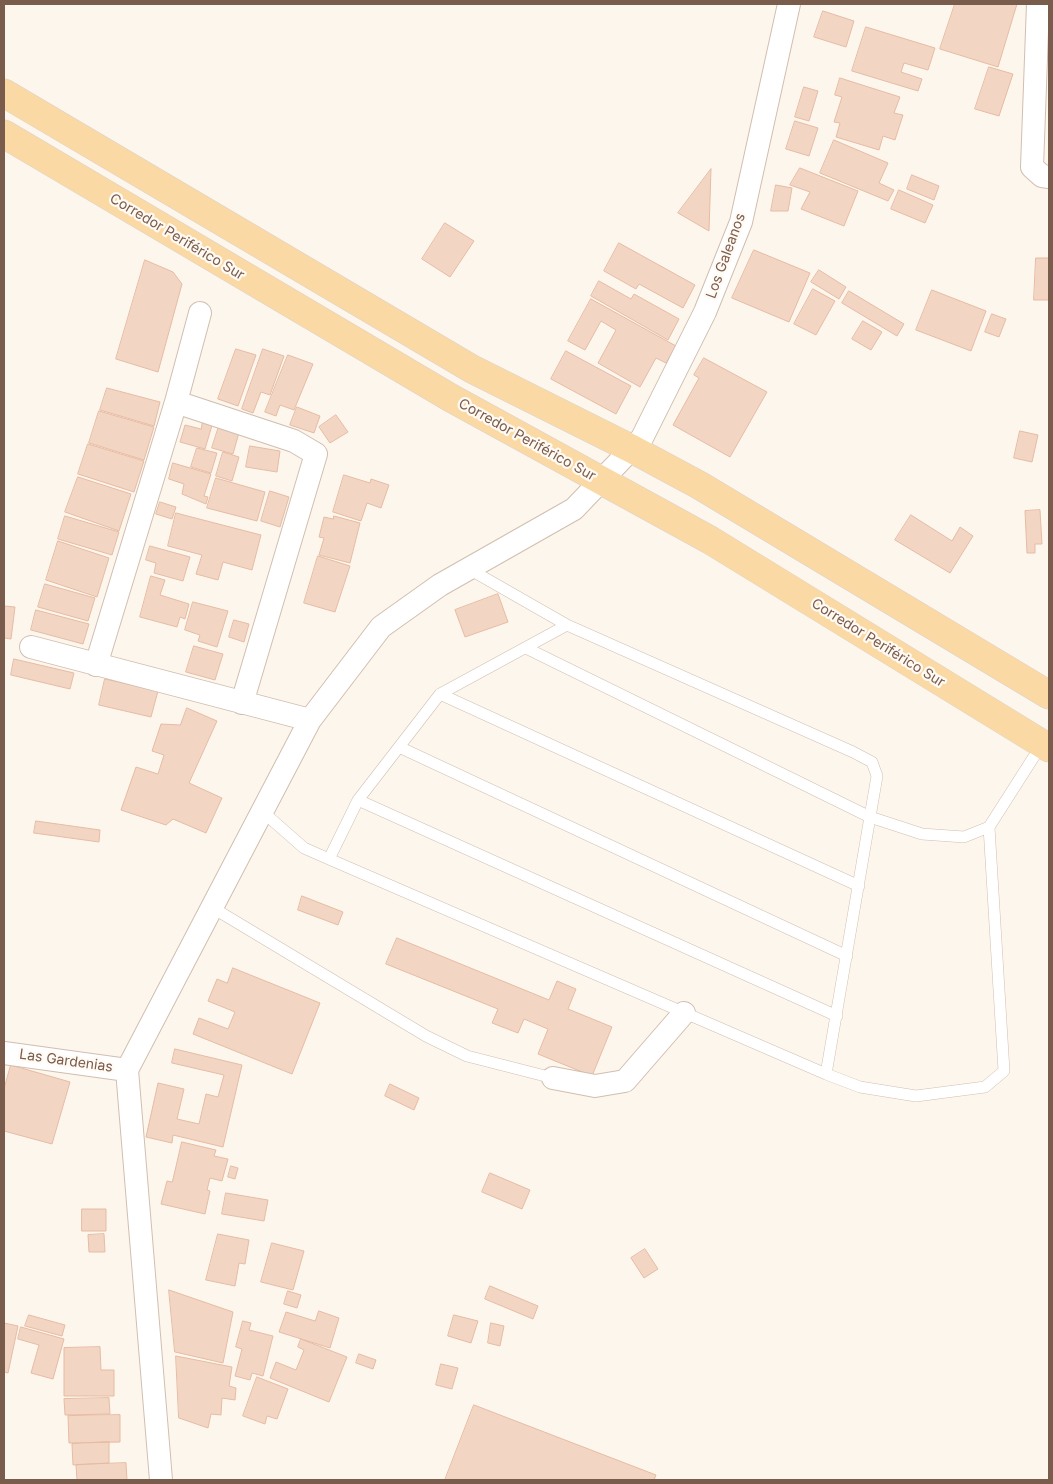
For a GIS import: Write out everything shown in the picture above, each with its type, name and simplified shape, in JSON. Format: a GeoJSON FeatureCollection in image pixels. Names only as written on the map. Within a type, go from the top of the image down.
{"type":"FeatureCollection","features":[{"type":"Feature","properties":{"kind":"main road"},"geometry":{"type":"LineString","coordinates":[[4,93],[472,369],[632,449],[699,485],[1049,695]]}},
{"type":"Feature","properties":{"kind":"main road","name":"Corredor Periférico Sur"},"geometry":{"type":"LineString","coordinates":[[4,134],[451,398],[710,540],[1046,746]]}},
{"type":"Feature","properties":{"kind":"street"},"geometry":{"type":"LineString","coordinates":[[1038,4],[1032,167],[1042,176],[1049,178]]}},
{"type":"Feature","properties":{"kind":"street","name":"Los Galeanos"},"geometry":{"type":"LineString","coordinates":[[127,1070],[310,720],[382,626],[440,585],[574,509],[642,438],[705,312],[740,222],[782,7]]}},
{"type":"Feature","properties":{"kind":"street"},"geometry":{"type":"LineString","coordinates":[[96,665],[176,402],[200,313]]}},
{"type":"Feature","properties":{"kind":"street"},"geometry":{"type":"LineString","coordinates":[[176,402],[294,442],[316,454],[242,703]]}},
{"type":"Feature","properties":{"kind":"street"},"geometry":{"type":"LineString","coordinates":[[31,647],[310,720]]}},
{"type":"Feature","properties":{"kind":"street"},"geometry":{"type":"LineString","coordinates":[[553,1078],[595,1086],[625,1080],[684,1013]]}},
{"type":"Feature","properties":{"kind":"street","name":"Las Gardenias"},"geometry":{"type":"LineString","coordinates":[[4,1053],[127,1070]]}},
{"type":"Feature","properties":{"kind":"street"},"geometry":{"type":"LineString","coordinates":[[127,1070],[161,1480]]}},
{"type":"Feature","properties":{"kind":"lane"},"geometry":{"type":"LineString","coordinates":[[469,569],[567,625],[872,762],[877,776],[826,1074]]}},
{"type":"Feature","properties":{"kind":"lane"},"geometry":{"type":"LineString","coordinates":[[329,859],[358,800],[440,694],[567,625]]}},
{"type":"Feature","properties":{"kind":"lane"},"geometry":{"type":"LineString","coordinates":[[526,648],[870,817],[930,834],[964,837],[988,827],[1046,746]]}},
{"type":"Feature","properties":{"kind":"lane"},"geometry":{"type":"LineString","coordinates":[[440,694],[859,886]]}},
{"type":"Feature","properties":{"kind":"lane"},"geometry":{"type":"LineString","coordinates":[[399,747],[847,956]]}},
{"type":"Feature","properties":{"kind":"lane"},"geometry":{"type":"LineString","coordinates":[[358,800],[837,1016]]}},
{"type":"Feature","properties":{"kind":"lane"},"geometry":{"type":"LineString","coordinates":[[263,812],[304,848],[329,859],[826,1074],[860,1087],[916,1096],[986,1087],[1004,1071],[988,827]]}},
{"type":"Feature","properties":{"kind":"lane"},"geometry":{"type":"LineString","coordinates":[[213,908],[426,1036],[467,1056],[553,1078]]}},
{"type":"Feature","properties":{"kind":"building"},"geometry":{"type":"Polygon","coordinates":[[[955,4],[1017,4],[998,67],[940,49],[955,4]]]}},
{"type":"Feature","properties":{"kind":"building"},"geometry":{"type":"Polygon","coordinates":[[[823,11],[854,21],[846,47],[814,37],[823,11]]]}},
{"type":"Feature","properties":{"kind":"building"},"geometry":{"type":"Polygon","coordinates":[[[866,27],[935,48],[928,70],[904,63],[901,72],[922,79],[918,91],[852,71],[866,27]]]}},
{"type":"Feature","properties":{"kind":"building"},"geometry":{"type":"Polygon","coordinates":[[[989,67],[1013,74],[999,116],[975,109],[989,67]]]}},
{"type":"Feature","properties":{"kind":"building"},"geometry":{"type":"Polygon","coordinates":[[[840,78],[900,97],[894,113],[903,115],[895,140],[883,136],[879,150],[836,137],[840,123],[834,122],[842,97],[835,95],[840,78]]]}},
{"type":"Feature","properties":{"kind":"building"},"geometry":{"type":"Polygon","coordinates":[[[804,87],[818,91],[809,121],[795,117],[804,87]]]}},
{"type":"Feature","properties":{"kind":"building"},"geometry":{"type":"Polygon","coordinates":[[[795,121],[818,128],[809,156],[786,149],[795,121]]]}},
{"type":"Feature","properties":{"kind":"building"},"geometry":{"type":"Polygon","coordinates":[[[834,140],[888,163],[879,183],[894,190],[888,201],[820,173],[834,140]]]}},
{"type":"Feature","properties":{"kind":"building"},"geometry":{"type":"Polygon","coordinates":[[[800,168],[858,191],[844,226],[801,209],[810,192],[790,185],[800,168]]]}},
{"type":"Feature","properties":{"kind":"building"},"geometry":{"type":"Polygon","coordinates":[[[711,169],[709,231],[678,213],[711,169]]]}},
{"type":"Feature","properties":{"kind":"building"},"geometry":{"type":"Polygon","coordinates":[[[912,175],[939,186],[934,200],[907,189],[912,175]]]}},
{"type":"Feature","properties":{"kind":"building"},"geometry":{"type":"Polygon","coordinates":[[[776,185],[792,188],[788,211],[771,211],[776,185]]]}},
{"type":"Feature","properties":{"kind":"building"},"geometry":{"type":"Polygon","coordinates":[[[899,190],[933,205],[925,223],[891,209],[899,190]]]}},
{"type":"Feature","properties":{"kind":"building"},"geometry":{"type":"Polygon","coordinates":[[[445,223],[474,241],[450,277],[422,259],[445,223]]]}},
{"type":"Feature","properties":{"kind":"building"},"geometry":{"type":"Polygon","coordinates":[[[619,243],[695,285],[683,308],[639,284],[636,289],[604,271],[619,243]]]}},
{"type":"Feature","properties":{"kind":"building"},"geometry":{"type":"Polygon","coordinates":[[[754,250],[810,273],[789,322],[732,298],[754,250]]]}},
{"type":"Feature","properties":{"kind":"building"},"geometry":{"type":"Polygon","coordinates":[[[1036,258],[1049,258],[1049,300],[1034,300],[1036,258]]]}},
{"type":"Feature","properties":{"kind":"building"},"geometry":{"type":"Polygon","coordinates":[[[145,260],[173,272],[182,284],[158,372],[116,359],[145,260]]]}},
{"type":"Feature","properties":{"kind":"building"},"geometry":{"type":"Polygon","coordinates":[[[819,270],[846,287],[839,299],[811,282],[819,270]]]}},
{"type":"Feature","properties":{"kind":"building"},"geometry":{"type":"Polygon","coordinates":[[[599,281],[631,299],[634,294],[679,319],[668,340],[591,296],[599,281]]]}},
{"type":"Feature","properties":{"kind":"building"},"geometry":{"type":"Polygon","coordinates":[[[813,289],[835,301],[816,335],[794,324],[813,289]]]}},
{"type":"Feature","properties":{"kind":"building"},"geometry":{"type":"Polygon","coordinates":[[[932,290],[986,311],[971,351],[916,330],[932,290]]]}},
{"type":"Feature","properties":{"kind":"building"},"geometry":{"type":"Polygon","coordinates":[[[849,291],[904,324],[897,336],[842,303],[849,291]]]}},
{"type":"Feature","properties":{"kind":"building"},"geometry":{"type":"Polygon","coordinates":[[[591,299],[676,346],[666,363],[656,358],[640,387],[598,363],[616,330],[601,321],[585,350],[568,341],[591,299]]]}},
{"type":"Feature","properties":{"kind":"building"},"geometry":{"type":"Polygon","coordinates":[[[992,314],[1006,319],[999,337],[985,332],[992,314]]]}},
{"type":"Feature","properties":{"kind":"building"},"geometry":{"type":"Polygon","coordinates":[[[863,321],[882,332],[871,350],[852,339],[863,321]]]}},
{"type":"Feature","properties":{"kind":"building"},"geometry":{"type":"Polygon","coordinates":[[[236,349],[256,355],[238,406],[218,399],[236,349]]]}},
{"type":"Feature","properties":{"kind":"building"},"geometry":{"type":"Polygon","coordinates":[[[263,349],[284,356],[270,395],[261,392],[253,413],[242,409],[263,349]]]}},
{"type":"Feature","properties":{"kind":"building"},"geometry":{"type":"Polygon","coordinates":[[[566,351],[631,386],[616,414],[551,379],[566,351]]]}},
{"type":"Feature","properties":{"kind":"building"},"geometry":{"type":"Polygon","coordinates":[[[288,355],[313,364],[294,410],[280,405],[276,416],[265,412],[288,355]]]}},
{"type":"Feature","properties":{"kind":"building"},"geometry":{"type":"Polygon","coordinates":[[[704,358],[767,392],[730,457],[673,425],[699,378],[694,375],[704,358]]]}},
{"type":"Feature","properties":{"kind":"building"},"geometry":{"type":"Polygon","coordinates":[[[107,388],[160,402],[154,426],[100,410],[107,388]]]}},
{"type":"Feature","properties":{"kind":"building"},"geometry":{"type":"Polygon","coordinates":[[[297,407],[320,416],[314,433],[290,425],[297,407]]]}},
{"type":"Feature","properties":{"kind":"building"},"geometry":{"type":"Polygon","coordinates":[[[99,411],[154,427],[144,460],[89,443],[99,411]]]}},
{"type":"Feature","properties":{"kind":"building"},"geometry":{"type":"Polygon","coordinates":[[[336,415],[348,432],[330,443],[319,427],[336,415]]]}},
{"type":"Feature","properties":{"kind":"building"},"geometry":{"type":"Polygon","coordinates":[[[203,419],[213,422],[205,449],[180,442],[185,425],[201,429],[203,419]]]}},
{"type":"Feature","properties":{"kind":"building"},"geometry":{"type":"Polygon","coordinates":[[[220,423],[240,429],[233,454],[212,448],[220,423]]]}},
{"type":"Feature","properties":{"kind":"building"},"geometry":{"type":"Polygon","coordinates":[[[1020,431],[1038,435],[1032,462],[1014,458],[1020,431]]]}},
{"type":"Feature","properties":{"kind":"building"},"geometry":{"type":"Polygon","coordinates":[[[88,444],[144,461],[134,492],[78,474],[88,444]]]}},
{"type":"Feature","properties":{"kind":"building"},"geometry":{"type":"Polygon","coordinates":[[[250,446],[280,451],[277,472],[246,467],[250,446]]]}},
{"type":"Feature","properties":{"kind":"building"},"geometry":{"type":"Polygon","coordinates":[[[197,448],[217,453],[211,473],[191,467],[197,448]]]}},
{"type":"Feature","properties":{"kind":"building"},"geometry":{"type":"Polygon","coordinates":[[[223,452],[239,457],[232,481],[216,476],[223,452]]]}},
{"type":"Feature","properties":{"kind":"building"},"geometry":{"type":"Polygon","coordinates":[[[173,463],[211,474],[204,496],[208,497],[206,504],[182,494],[184,484],[169,479],[173,463]]]}},
{"type":"Feature","properties":{"kind":"building"},"geometry":{"type":"Polygon","coordinates":[[[344,475],[370,483],[371,479],[389,485],[381,508],[367,503],[361,521],[333,512],[344,475]]]}},
{"type":"Feature","properties":{"kind":"building"},"geometry":{"type":"Polygon","coordinates":[[[78,477],[131,494],[119,531],[65,512],[78,477]]]}},
{"type":"Feature","properties":{"kind":"building"},"geometry":{"type":"Polygon","coordinates":[[[216,478],[265,492],[257,521],[207,508],[216,478]]]}},
{"type":"Feature","properties":{"kind":"building"},"geometry":{"type":"Polygon","coordinates":[[[270,491],[289,497],[280,527],[261,521],[270,491]]]}},
{"type":"Feature","properties":{"kind":"building"},"geometry":{"type":"Polygon","coordinates":[[[160,502],[176,507],[172,519],[156,514],[160,502]]]}},
{"type":"Feature","properties":{"kind":"building"},"geometry":{"type":"Polygon","coordinates":[[[1040,510],[1042,544],[1035,544],[1035,553],[1027,553],[1025,511],[1040,510]]]}},
{"type":"Feature","properties":{"kind":"building"},"geometry":{"type":"Polygon","coordinates":[[[176,513],[261,535],[252,570],[223,562],[218,580],[196,574],[202,555],[168,546],[176,513]]]}},
{"type":"Feature","properties":{"kind":"building"},"geometry":{"type":"Polygon","coordinates":[[[911,515],[952,541],[960,527],[973,536],[950,573],[895,540],[911,515]]]}},
{"type":"Feature","properties":{"kind":"building"},"geometry":{"type":"Polygon","coordinates":[[[65,516],[119,532],[112,555],[58,539],[65,516]]]}},
{"type":"Feature","properties":{"kind":"building"},"geometry":{"type":"Polygon","coordinates":[[[334,516],[360,523],[350,563],[319,555],[324,538],[319,537],[324,517],[333,519],[334,516]]]}},
{"type":"Feature","properties":{"kind":"building"},"geometry":{"type":"Polygon","coordinates":[[[58,541],[109,558],[97,597],[46,580],[58,541]]]}},
{"type":"Feature","properties":{"kind":"building"},"geometry":{"type":"Polygon","coordinates":[[[150,546],[190,557],[183,581],[154,573],[156,563],[146,560],[150,546]]]}},
{"type":"Feature","properties":{"kind":"building"},"geometry":{"type":"Polygon","coordinates":[[[318,556],[350,566],[335,612],[304,603],[318,556]]]}},
{"type":"Feature","properties":{"kind":"building"},"geometry":{"type":"Polygon","coordinates":[[[151,576],[165,580],[160,595],[189,604],[185,619],[180,617],[177,627],[140,617],[151,576]]]}},
{"type":"Feature","properties":{"kind":"building"},"geometry":{"type":"Polygon","coordinates":[[[45,584],[95,598],[88,621],[38,607],[45,584]]]}},
{"type":"Feature","properties":{"kind":"building"},"geometry":{"type":"Polygon","coordinates":[[[498,594],[508,622],[465,637],[455,610],[498,594]]]}},
{"type":"Feature","properties":{"kind":"building"},"geometry":{"type":"Polygon","coordinates":[[[193,602],[228,611],[217,647],[198,641],[200,635],[185,630],[193,602]]]}},
{"type":"Feature","properties":{"kind":"building"},"geometry":{"type":"Polygon","coordinates":[[[4,606],[15,607],[11,639],[4,638],[4,606]]]}},
{"type":"Feature","properties":{"kind":"building"},"geometry":{"type":"Polygon","coordinates":[[[36,610],[89,624],[83,644],[31,630],[36,610]]]}},
{"type":"Feature","properties":{"kind":"building"},"geometry":{"type":"Polygon","coordinates":[[[234,620],[249,624],[244,642],[229,637],[234,620]]]}},
{"type":"Feature","properties":{"kind":"building"},"geometry":{"type":"Polygon","coordinates":[[[194,646],[223,654],[215,680],[186,672],[194,646]]]}},
{"type":"Feature","properties":{"kind":"building"},"geometry":{"type":"Polygon","coordinates":[[[14,659],[74,673],[70,689],[11,675],[14,659]]]}},
{"type":"Feature","properties":{"kind":"building"},"geometry":{"type":"Polygon","coordinates":[[[105,679],[158,691],[151,717],[99,705],[105,679]]]}},
{"type":"Feature","properties":{"kind":"building"},"geometry":{"type":"Polygon","coordinates":[[[187,708],[217,721],[189,783],[222,798],[206,833],[173,819],[166,825],[121,810],[136,767],[158,774],[164,755],[152,751],[161,724],[180,725],[187,708]]]}},
{"type":"Feature","properties":{"kind":"building"},"geometry":{"type":"Polygon","coordinates":[[[36,821],[100,830],[99,842],[34,833],[36,821]]]}},
{"type":"Feature","properties":{"kind":"building"},"geometry":{"type":"Polygon","coordinates":[[[302,896],[343,912],[338,925],[298,910],[302,896]]]}},
{"type":"Feature","properties":{"kind":"building"},"geometry":{"type":"Polygon","coordinates":[[[397,938],[549,1000],[557,981],[576,989],[568,1009],[612,1027],[592,1076],[538,1054],[548,1029],[524,1019],[518,1033],[492,1023],[498,1009],[386,964],[397,938]]]}},
{"type":"Feature","properties":{"kind":"building"},"geometry":{"type":"Polygon","coordinates":[[[233,968],[320,1003],[292,1074],[193,1034],[199,1018],[228,1029],[235,1012],[208,1001],[217,979],[227,983],[233,968]]]}},
{"type":"Feature","properties":{"kind":"building"},"geometry":{"type":"Polygon","coordinates":[[[175,1049],[242,1065],[223,1147],[173,1135],[172,1143],[146,1137],[158,1083],[184,1089],[177,1119],[199,1124],[206,1094],[218,1097],[224,1075],[172,1063],[175,1049]]]}},
{"type":"Feature","properties":{"kind":"building"},"geometry":{"type":"Polygon","coordinates":[[[11,1065],[70,1082],[52,1144],[4,1131],[4,1089],[11,1065]]]}},
{"type":"Feature","properties":{"kind":"building"},"geometry":{"type":"Polygon","coordinates":[[[390,1084],[419,1098],[414,1110],[385,1096],[390,1084]]]}},
{"type":"Feature","properties":{"kind":"building"},"geometry":{"type":"Polygon","coordinates":[[[182,1142],[216,1150],[214,1156],[228,1159],[222,1181],[210,1178],[207,1190],[210,1191],[205,1214],[161,1204],[167,1181],[172,1182],[182,1142]]]}},
{"type":"Feature","properties":{"kind":"building"},"geometry":{"type":"Polygon","coordinates":[[[231,1166],[238,1168],[235,1179],[228,1177],[231,1166]]]}},
{"type":"Feature","properties":{"kind":"building"},"geometry":{"type":"Polygon","coordinates":[[[490,1173],[530,1190],[522,1209],[482,1192],[490,1173]]]}},
{"type":"Feature","properties":{"kind":"building"},"geometry":{"type":"Polygon","coordinates":[[[226,1193],[268,1200],[264,1221],[222,1214],[226,1193]]]}},
{"type":"Feature","properties":{"kind":"building"},"geometry":{"type":"Polygon","coordinates":[[[82,1209],[106,1209],[106,1231],[82,1231],[82,1209]]]}},
{"type":"Feature","properties":{"kind":"building"},"geometry":{"type":"Polygon","coordinates":[[[104,1234],[105,1252],[89,1252],[88,1235],[104,1234]]]}},
{"type":"Feature","properties":{"kind":"building"},"geometry":{"type":"Polygon","coordinates":[[[218,1234],[249,1240],[245,1264],[239,1263],[235,1286],[206,1280],[218,1234]]]}},
{"type":"Feature","properties":{"kind":"building"},"geometry":{"type":"Polygon","coordinates":[[[272,1243],[304,1251],[293,1290],[261,1282],[272,1243]]]}},
{"type":"Feature","properties":{"kind":"building"},"geometry":{"type":"Polygon","coordinates":[[[645,1249],[658,1269],[644,1278],[631,1258],[645,1249]]]}},
{"type":"Feature","properties":{"kind":"building"},"geometry":{"type":"Polygon","coordinates":[[[490,1286],[538,1306],[533,1319],[485,1299],[490,1286]]]}},
{"type":"Feature","properties":{"kind":"building"},"geometry":{"type":"Polygon","coordinates":[[[169,1290],[233,1312],[223,1363],[175,1352],[169,1290]]]}},
{"type":"Feature","properties":{"kind":"building"},"geometry":{"type":"Polygon","coordinates":[[[288,1291],[301,1295],[297,1308],[284,1304],[288,1291]]]}},
{"type":"Feature","properties":{"kind":"building"},"geometry":{"type":"Polygon","coordinates":[[[319,1311],[339,1318],[330,1348],[279,1332],[286,1312],[315,1321],[319,1311]]]}},
{"type":"Feature","properties":{"kind":"building"},"geometry":{"type":"Polygon","coordinates":[[[29,1315],[65,1325],[62,1336],[25,1326],[29,1315]]]}},
{"type":"Feature","properties":{"kind":"building"},"geometry":{"type":"Polygon","coordinates":[[[454,1315],[478,1321],[471,1343],[448,1336],[454,1315]]]}},
{"type":"Feature","properties":{"kind":"building"},"geometry":{"type":"Polygon","coordinates":[[[243,1321],[251,1323],[249,1330],[273,1336],[263,1376],[252,1373],[250,1380],[235,1376],[242,1349],[236,1347],[243,1321]]]}},
{"type":"Feature","properties":{"kind":"building"},"geometry":{"type":"Polygon","coordinates":[[[4,1323],[18,1326],[8,1373],[4,1372],[4,1323]]]}},
{"type":"Feature","properties":{"kind":"building"},"geometry":{"type":"Polygon","coordinates":[[[491,1323],[504,1326],[500,1346],[488,1343],[491,1323]]]}},
{"type":"Feature","properties":{"kind":"building"},"geometry":{"type":"Polygon","coordinates":[[[21,1327],[64,1339],[53,1379],[31,1373],[39,1345],[18,1339],[21,1327]]]}},
{"type":"Feature","properties":{"kind":"building"},"geometry":{"type":"Polygon","coordinates":[[[301,1339],[347,1357],[329,1402],[270,1378],[276,1362],[296,1370],[304,1350],[298,1347],[301,1339]]]}},
{"type":"Feature","properties":{"kind":"building"},"geometry":{"type":"Polygon","coordinates":[[[100,1347],[101,1370],[114,1370],[114,1396],[64,1396],[64,1348],[100,1347]]]}},
{"type":"Feature","properties":{"kind":"building"},"geometry":{"type":"Polygon","coordinates":[[[359,1354],[376,1360],[373,1369],[356,1363],[359,1354]]]}},
{"type":"Feature","properties":{"kind":"building"},"geometry":{"type":"Polygon","coordinates":[[[176,1356],[232,1367],[229,1386],[236,1388],[235,1400],[222,1398],[221,1415],[211,1414],[208,1428],[179,1418],[176,1356]]]}},
{"type":"Feature","properties":{"kind":"building"},"geometry":{"type":"Polygon","coordinates":[[[441,1364],[458,1368],[452,1389],[436,1385],[441,1364]]]}},
{"type":"Feature","properties":{"kind":"building"},"geometry":{"type":"Polygon","coordinates":[[[257,1377],[288,1389],[277,1419],[267,1416],[265,1424],[243,1416],[257,1377]]]}},
{"type":"Feature","properties":{"kind":"building"},"geometry":{"type":"Polygon","coordinates":[[[109,1398],[110,1414],[65,1415],[64,1399],[109,1398]]]}},
{"type":"Feature","properties":{"kind":"building"},"geometry":{"type":"Polygon","coordinates":[[[474,1405],[656,1475],[654,1480],[445,1480],[474,1405]]]}},
{"type":"Feature","properties":{"kind":"building"},"geometry":{"type":"Polygon","coordinates":[[[120,1415],[120,1442],[69,1443],[68,1416],[120,1415]]]}},
{"type":"Feature","properties":{"kind":"building"},"geometry":{"type":"Polygon","coordinates":[[[109,1442],[109,1463],[73,1465],[72,1444],[109,1442]]]}},
{"type":"Feature","properties":{"kind":"building"},"geometry":{"type":"Polygon","coordinates":[[[126,1463],[127,1480],[77,1480],[76,1465],[126,1463]]]}}]}
